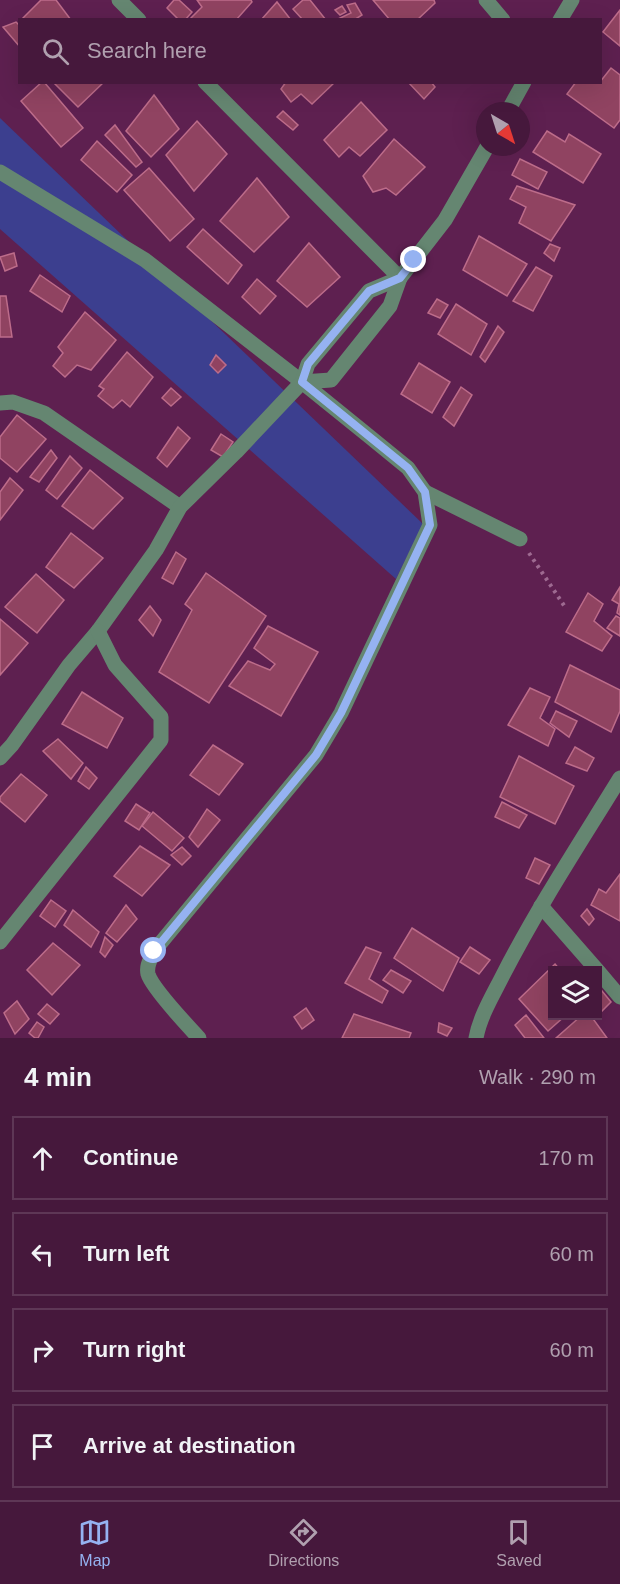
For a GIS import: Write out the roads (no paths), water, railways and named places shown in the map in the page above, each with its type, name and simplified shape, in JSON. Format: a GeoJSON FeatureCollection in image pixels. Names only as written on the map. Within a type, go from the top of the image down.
{"type":"FeatureCollection","features":[{"type":"Feature","properties":{"kind":"street"},"geometry":{"type":"LineString","coordinates":[[119,0],[137,18]]}},
{"type":"Feature","properties":{"kind":"street"},"geometry":{"type":"LineString","coordinates":[[486,0],[501,18]]}},
{"type":"Feature","properties":{"kind":"street"},"geometry":{"type":"LineString","coordinates":[[561,18],[572,0]]}},
{"type":"Feature","properties":{"kind":"street"},"geometry":{"type":"LineString","coordinates":[[207,84],[400,278]]}},
{"type":"Feature","properties":{"kind":"street"},"geometry":{"type":"LineString","coordinates":[[513,102],[523,84]]}},
{"type":"Feature","properties":{"kind":"street"},"geometry":{"type":"LineString","coordinates":[[302,382],[331,380],[390,306],[400,278],[445,220],[482,156]]}},
{"type":"Feature","properties":{"kind":"street"},"geometry":{"type":"LineString","coordinates":[[0,172],[145,260],[408,468],[425,492],[430,525],[341,713],[316,755],[154,951],[148,965],[148,974],[154,986],[199,1038]]}},
{"type":"Feature","properties":{"kind":"street"},"geometry":{"type":"LineString","coordinates":[[0,758],[12,745],[69,665],[98,631],[156,550],[180,507],[302,382],[308,364],[369,291],[400,278]]}},
{"type":"Feature","properties":{"kind":"street"},"geometry":{"type":"LineString","coordinates":[[0,403],[13,402],[44,413],[180,507]]}},
{"type":"Feature","properties":{"kind":"street"},"geometry":{"type":"LineString","coordinates":[[425,492],[520,539]]}},
{"type":"Feature","properties":{"kind":"street"},"geometry":{"type":"LineString","coordinates":[[0,942],[161,740],[161,717],[115,665],[98,631]]}},
{"type":"Feature","properties":{"kind":"street"},"geometry":{"type":"LineString","coordinates":[[476,1038],[492,997],[516,950],[620,778]]}},
{"type":"Feature","properties":{"kind":"street"},"geometry":{"type":"LineString","coordinates":[[541,906],[593,966]]}},
{"type":"Feature","properties":{"kind":"street"},"geometry":{"type":"LineString","coordinates":[[602,977],[620,998]]}}]}
